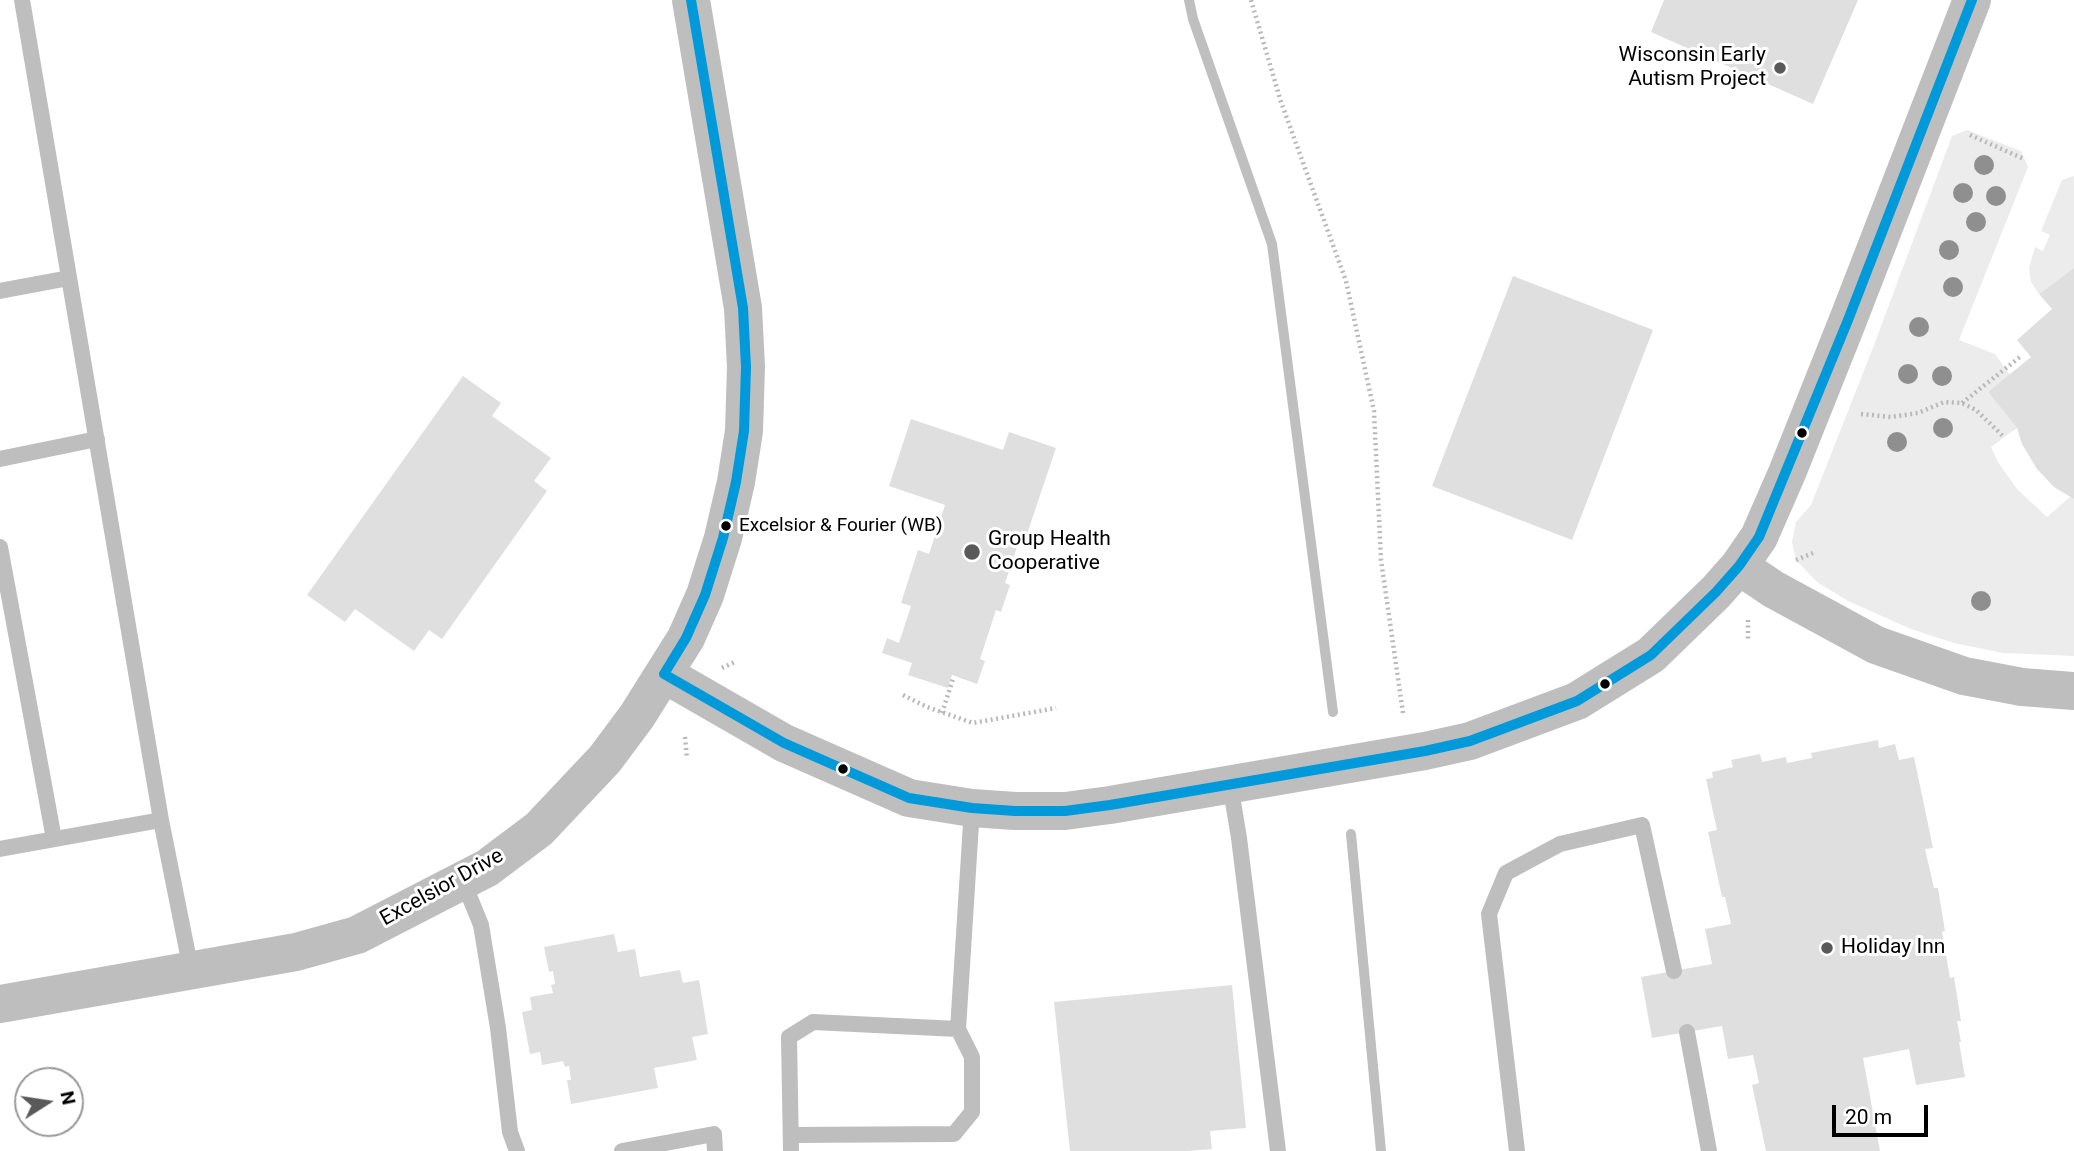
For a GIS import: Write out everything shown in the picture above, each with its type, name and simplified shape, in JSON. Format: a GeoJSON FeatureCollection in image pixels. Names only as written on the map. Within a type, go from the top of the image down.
{"type":"FeatureCollection","features":[{"type":"Feature","properties":{"kind":"street","name":"Excelsior Drive"},"geometry":{"type":"LineString","coordinates":[[0,1004],[296,952],[357,935],[487,868],[539,829],[605,759],[664,674],[686,638],[705,594],[733,493],[744,431],[746,368],[743,308],[691,0]]}},
{"type":"Feature","properties":{"kind":"street"},"geometry":{"type":"LineString","coordinates":[[664,674],[785,743],[909,798],[972,808],[1066,811],[1425,751],[1470,741],[1577,701],[1651,655],[1687,622],[1739,566],[1759,537],[1895,202],[1972,0]]}},
{"type":"Feature","properties":{"kind":"street"},"geometry":{"type":"LineString","coordinates":[[1739,566],[1773,589],[1877,645],[1964,676],[2022,687],[2074,691]]}},
{"type":"Feature","properties":{"kind":"lane"},"geometry":{"type":"LineString","coordinates":[[22,0],[161,820],[191,970]]}},
{"type":"Feature","properties":{"kind":"lane"},"geometry":{"type":"LineString","coordinates":[[0,291],[69,278]]}},
{"type":"Feature","properties":{"kind":"lane"},"geometry":{"type":"LineString","coordinates":[[0,459],[97,439]]}},
{"type":"Feature","properties":{"kind":"lane"},"geometry":{"type":"LineString","coordinates":[[0,547],[54,839]]}},
{"type":"Feature","properties":{"kind":"lane"},"geometry":{"type":"LineString","coordinates":[[1230,784],[1278,1151]]}},
{"type":"Feature","properties":{"kind":"lane"},"geometry":{"type":"LineString","coordinates":[[958,1029],[813,1022],[789,1037],[791,1143],[954,1134],[972,1112],[972,1057],[958,1029],[972,808]]}},
{"type":"Feature","properties":{"kind":"lane"},"geometry":{"type":"LineString","coordinates":[[0,849],[161,820]]}},
{"type":"Feature","properties":{"kind":"lane"},"geometry":{"type":"LineString","coordinates":[[1517,1151],[1489,914],[1506,873],[1560,844],[1642,825],[1674,971]]}},
{"type":"Feature","properties":{"kind":"lane"},"geometry":{"type":"LineString","coordinates":[[464,881],[481,925],[498,1028],[510,1132],[517,1151]]}},
{"type":"Feature","properties":{"kind":"lane"},"geometry":{"type":"LineString","coordinates":[[1687,1032],[1709,1151]]}},
{"type":"Feature","properties":{"kind":"lane"},"geometry":{"type":"LineString","coordinates":[[622,1151],[714,1134],[715,1151]]}},
{"type":"Feature","properties":{"kind":"path"},"geometry":{"type":"LineString","coordinates":[[1251,0],[1281,102],[1346,281],[1374,411],[1381,560],[1402,713]]}},
{"type":"Feature","properties":{"kind":"path"},"geometry":{"type":"LineString","coordinates":[[1970,135],[2024,159]]}},
{"type":"Feature","properties":{"kind":"path"},"geometry":{"type":"LineString","coordinates":[[1962,403],[2020,357]]}},
{"type":"Feature","properties":{"kind":"path"},"geometry":{"type":"LineString","coordinates":[[1861,414],[1891,417],[1918,412],[1944,402],[1962,403],[1976,410],[2004,437]]}},
{"type":"Feature","properties":{"kind":"path"},"geometry":{"type":"LineString","coordinates":[[1796,560],[1813,553]]}},
{"type":"Feature","properties":{"kind":"path"},"geometry":{"type":"LineString","coordinates":[[1748,620],[1748,641]]}},
{"type":"Feature","properties":{"kind":"path"},"geometry":{"type":"LineString","coordinates":[[720,668],[737,661]]}},
{"type":"Feature","properties":{"kind":"path"},"geometry":{"type":"LineString","coordinates":[[942,713],[953,679]]}},
{"type":"Feature","properties":{"kind":"path"},"geometry":{"type":"LineString","coordinates":[[903,695],[972,723],[1056,708]]}},
{"type":"Feature","properties":{"kind":"path"},"geometry":{"type":"LineString","coordinates":[[685,737],[687,759]]}},
{"type":"Feature","properties":{"kind":"shaded area"},"geometry":{"type":"Polygon","coordinates":[[[1967,130],[2021,151],[2028,167],[1959,340],[1995,354],[2010,375],[1988,392],[2017,428],[1991,447],[2017,489],[2047,517],[2071,496],[2074,499],[2074,656],[2003,653],[1954,643],[1911,629],[1848,601],[1817,582],[1796,560],[1792,542],[1796,522],[1811,505],[1952,136],[1967,130]]]}},
{"type":"Feature","properties":{"kind":"shaded area"},"geometry":{"type":"Polygon","coordinates":[[[2074,176],[2074,268],[2039,294],[2031,282],[2029,268],[2035,247],[2043,251],[2050,235],[2041,231],[2062,180],[2074,176]]]}},
{"type":"Feature","properties":{"kind":"building","name":"Wisconsin Early Autism Project"},"geometry":{"type":"Polygon","coordinates":[[[1664,0],[1858,0],[1813,104],[1651,32],[1664,0]]]}},
{"type":"Feature","properties":{"kind":"building"},"geometry":{"type":"Polygon","coordinates":[[[2074,268],[2074,499],[2054,487],[2037,469],[2022,444],[2017,428],[1988,392],[2031,357],[2017,340],[2052,309],[2039,294],[2074,268]]]}},
{"type":"Feature","properties":{"kind":"building"},"geometry":{"type":"Polygon","coordinates":[[[1513,276],[1653,330],[1572,540],[1432,486],[1513,276]]]}},
{"type":"Feature","properties":{"kind":"building"},"geometry":{"type":"Polygon","coordinates":[[[463,376],[501,403],[492,416],[551,458],[534,481],[547,491],[442,639],[429,630],[414,651],[355,609],[345,622],[307,595],[463,376]]]}},
{"type":"Feature","properties":{"kind":"building","name":"Group Health Cooperative"},"geometry":{"type":"Polygon","coordinates":[[[911,419],[1003,450],[1009,432],[1056,448],[1026,537],[1021,535],[1005,583],[1010,585],[1001,612],[996,610],[980,659],[985,661],[977,684],[952,675],[948,688],[908,675],[912,663],[882,653],[887,638],[899,643],[911,606],[901,603],[918,550],[929,554],[945,505],[889,486],[911,419]]]}},
{"type":"Feature","properties":{"kind":"building","name":"Holiday Inn"},"geometry":{"type":"Polygon","coordinates":[[[1878,740],[1879,748],[1895,744],[1899,760],[1914,757],[1933,848],[1925,849],[1934,888],[1938,888],[1950,978],[1954,977],[1961,1021],[1957,1021],[1965,1077],[1916,1085],[1909,1049],[1863,1058],[1880,1151],[1766,1151],[1752,1085],[1759,1083],[1753,1055],[1728,1059],[1722,1026],[1652,1038],[1641,977],[1712,964],[1705,929],[1731,924],[1725,897],[1722,897],[1708,832],[1717,830],[1706,779],[1713,778],[1712,772],[1733,767],[1731,760],[1760,754],[1762,762],[1786,757],[1787,763],[1812,758],[1811,753],[1878,740]]]}},
{"type":"Feature","properties":{"kind":"building"},"geometry":{"type":"Polygon","coordinates":[[[614,934],[618,952],[635,949],[640,977],[680,970],[683,983],[699,980],[708,1034],[692,1037],[697,1060],[654,1068],[658,1088],[571,1104],[567,1080],[571,1080],[569,1066],[565,1067],[563,1061],[542,1065],[540,1052],[530,1054],[522,1012],[532,1010],[530,997],[553,993],[553,971],[549,972],[544,947],[614,934]]]}},
{"type":"Feature","properties":{"kind":"building"},"geometry":{"type":"Polygon","coordinates":[[[1232,985],[1246,1128],[1210,1131],[1212,1149],[1070,1151],[1054,1002],[1232,985]]]}},
{"type":"Feature","properties":{"kind":"waterway"},"geometry":{"type":"LineString","coordinates":[[1189,0],[1193,19],[1272,244],[1333,712]]}},
{"type":"Feature","properties":{"kind":"waterway"},"geometry":{"type":"LineString","coordinates":[[1351,834],[1381,1151]]}},
{"type":"Feature","properties":{"kind":"transit line"},"geometry":{"type":"LineString","coordinates":[[691,0],[743,308],[746,367],[744,431],[723,538],[705,595],[686,638],[664,674],[784,743],[909,798],[972,808],[1015,811],[1065,811],[1110,805],[1470,741],[1577,701],[1651,655],[1716,592],[1739,566],[1759,537],[1848,320],[1972,0]]}},
{"type":"Feature","properties":{"kind":"place","name":"Wisconsin Early Autism Project"},"geometry":{"type":"Point","coordinates":[1780,68]}},
{"type":"Feature","properties":{"kind":"place","name":"Excelsior & Fourier (WB)"},"geometry":{"type":"Point","coordinates":[726,526]}},
{"type":"Feature","properties":{"kind":"place","name":"Group Health Cooperative"},"geometry":{"type":"Point","coordinates":[972,552]}},
{"type":"Feature","properties":{"kind":"place","name":"Holiday Inn"},"geometry":{"type":"Point","coordinates":[1827,948]}}]}
